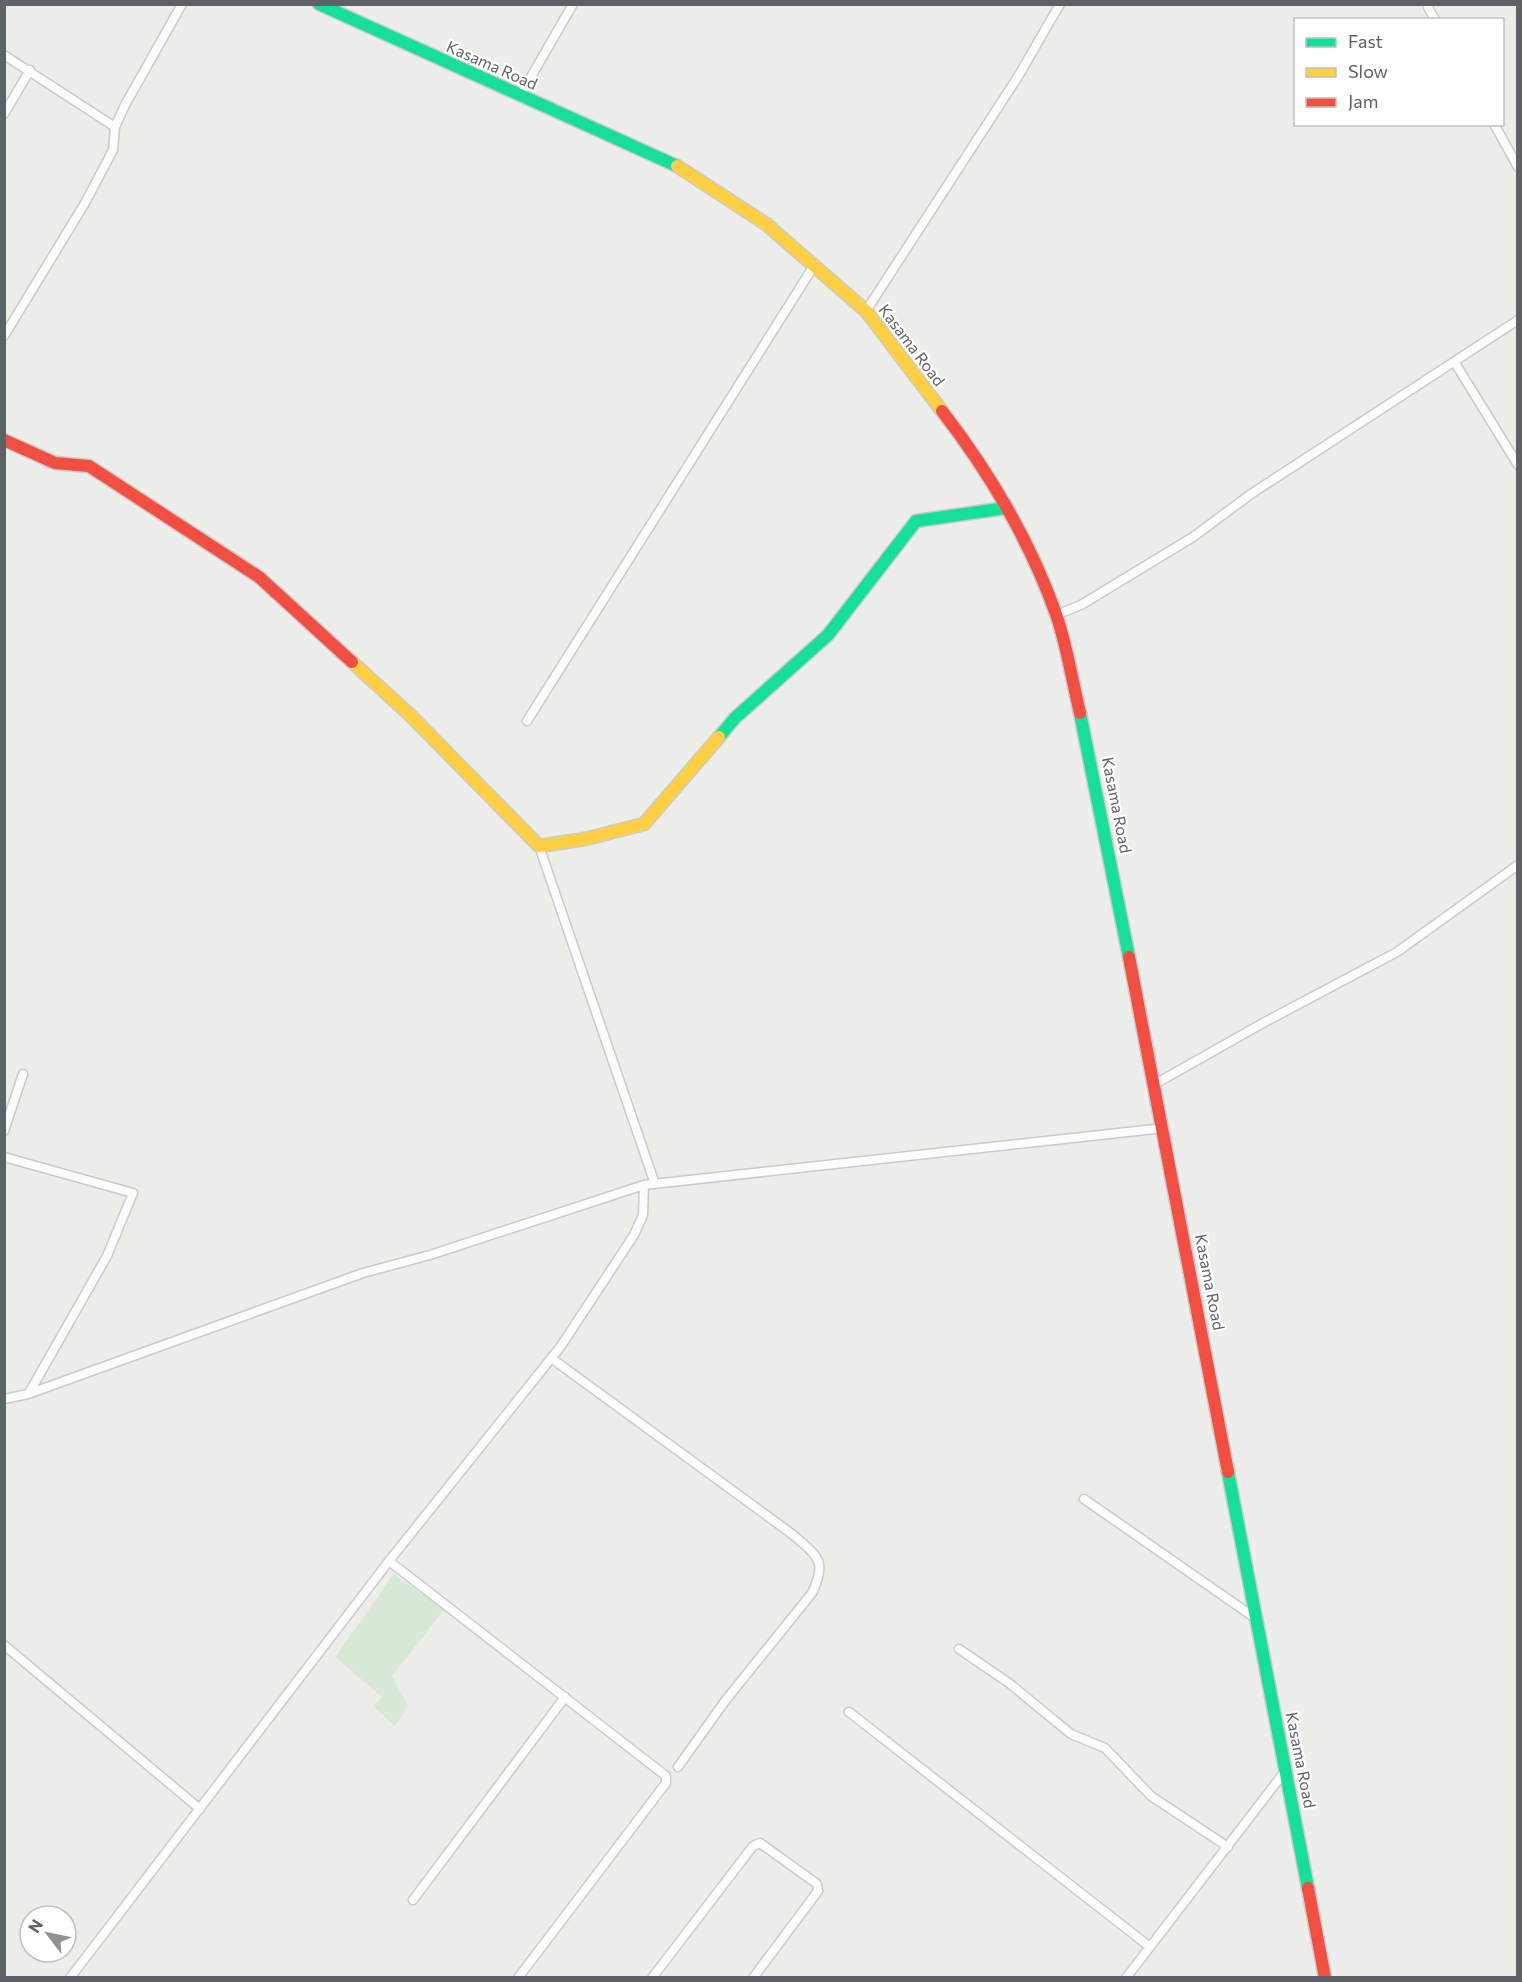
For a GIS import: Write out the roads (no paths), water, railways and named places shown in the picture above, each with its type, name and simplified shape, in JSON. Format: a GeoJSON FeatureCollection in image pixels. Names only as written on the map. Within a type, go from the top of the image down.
{"type":"FeatureCollection","features":[{"type":"Feature","properties":{"kind":"street"},"geometry":{"type":"LineString","coordinates":[[4,336],[90,193],[112,150],[116,127],[182,4]]}},
{"type":"Feature","properties":{"kind":"street","name":"Kasama Road"},"geometry":{"type":"LineString","coordinates":[[319,4],[671,162],[766,224],[815,264],[866,311],[970,447],[1006,508],[1042,579],[1056,615],[1092,758],[1325,1977]]}},
{"type":"Feature","properties":{"kind":"street"},"geometry":{"type":"LineString","coordinates":[[520,96],[573,4]]}},
{"type":"Feature","properties":{"kind":"street"},"geometry":{"type":"LineString","coordinates":[[866,311],[1019,75],[1060,4]]}},
{"type":"Feature","properties":{"kind":"street"},"geometry":{"type":"LineString","coordinates":[[1428,8],[1434,18]]}},
{"type":"Feature","properties":{"kind":"street"},"geometry":{"type":"LineString","coordinates":[[4,54],[116,127]]}},
{"type":"Feature","properties":{"kind":"street"},"geometry":{"type":"LineString","coordinates":[[4,114],[30,70]]}},
{"type":"Feature","properties":{"kind":"street"},"geometry":{"type":"LineString","coordinates":[[1495,126],[1518,167]]}},
{"type":"Feature","properties":{"kind":"street"},"geometry":{"type":"LineString","coordinates":[[527,720],[815,264]]}},
{"type":"Feature","properties":{"kind":"street"},"geometry":{"type":"LineString","coordinates":[[1056,615],[1081,605],[1193,537],[1260,488],[1518,320]]}},
{"type":"Feature","properties":{"kind":"street"},"geometry":{"type":"LineString","coordinates":[[1455,363],[1518,465]]}},
{"type":"Feature","properties":{"kind":"street"},"geometry":{"type":"LineString","coordinates":[[4,440],[36,457],[67,467],[89,466],[259,578],[410,715],[539,846],[655,1184]]}},
{"type":"Feature","properties":{"kind":"street"},"geometry":{"type":"LineString","coordinates":[[539,846],[585,839],[644,824],[735,718],[828,635],[916,521],[1006,508]]}},
{"type":"Feature","properties":{"kind":"street"},"geometry":{"type":"LineString","coordinates":[[1155,1084],[1263,1023],[1397,952],[1518,865]]}},
{"type":"Feature","properties":{"kind":"street"},"geometry":{"type":"LineString","coordinates":[[4,1131],[23,1074]]}},
{"type":"Feature","properties":{"kind":"street"},"geometry":{"type":"LineString","coordinates":[[4,1399],[28,1394],[363,1273],[430,1255],[644,1185],[1164,1128]]}},
{"type":"Feature","properties":{"kind":"street"},"geometry":{"type":"LineString","coordinates":[[4,1157],[133,1193],[107,1256],[28,1394]]}},
{"type":"Feature","properties":{"kind":"street"},"geometry":{"type":"LineString","coordinates":[[70,1977],[389,1561],[551,1358],[634,1235],[643,1215],[644,1185]]}},
{"type":"Feature","properties":{"kind":"street"},"geometry":{"type":"LineString","coordinates":[[551,1358],[792,1534],[818,1557],[822,1573],[813,1593],[725,1701],[678,1767]]}},
{"type":"Feature","properties":{"kind":"street"},"geometry":{"type":"LineString","coordinates":[[1084,1498],[1257,1620]]}},
{"type":"Feature","properties":{"kind":"street"},"geometry":{"type":"LineString","coordinates":[[389,1561],[666,1776],[666,1783],[518,1977]]}},
{"type":"Feature","properties":{"kind":"street"},"geometry":{"type":"LineString","coordinates":[[4,1646],[200,1809]]}},
{"type":"Feature","properties":{"kind":"street"},"geometry":{"type":"LineString","coordinates":[[958,1649],[1009,1683],[1071,1734],[1105,1748],[1150,1796],[1228,1847]]}},
{"type":"Feature","properties":{"kind":"street"},"geometry":{"type":"LineString","coordinates":[[413,1900],[565,1697]]}},
{"type":"Feature","properties":{"kind":"street"},"geometry":{"type":"LineString","coordinates":[[849,1712],[1150,1947]]}},
{"type":"Feature","properties":{"kind":"street"},"geometry":{"type":"LineString","coordinates":[[1126,1977],[1286,1770]]}},
{"type":"Feature","properties":{"kind":"street"},"geometry":{"type":"LineString","coordinates":[[652,1977],[753,1846],[759,1843],[817,1884],[818,1891],[753,1977]]}}]}
